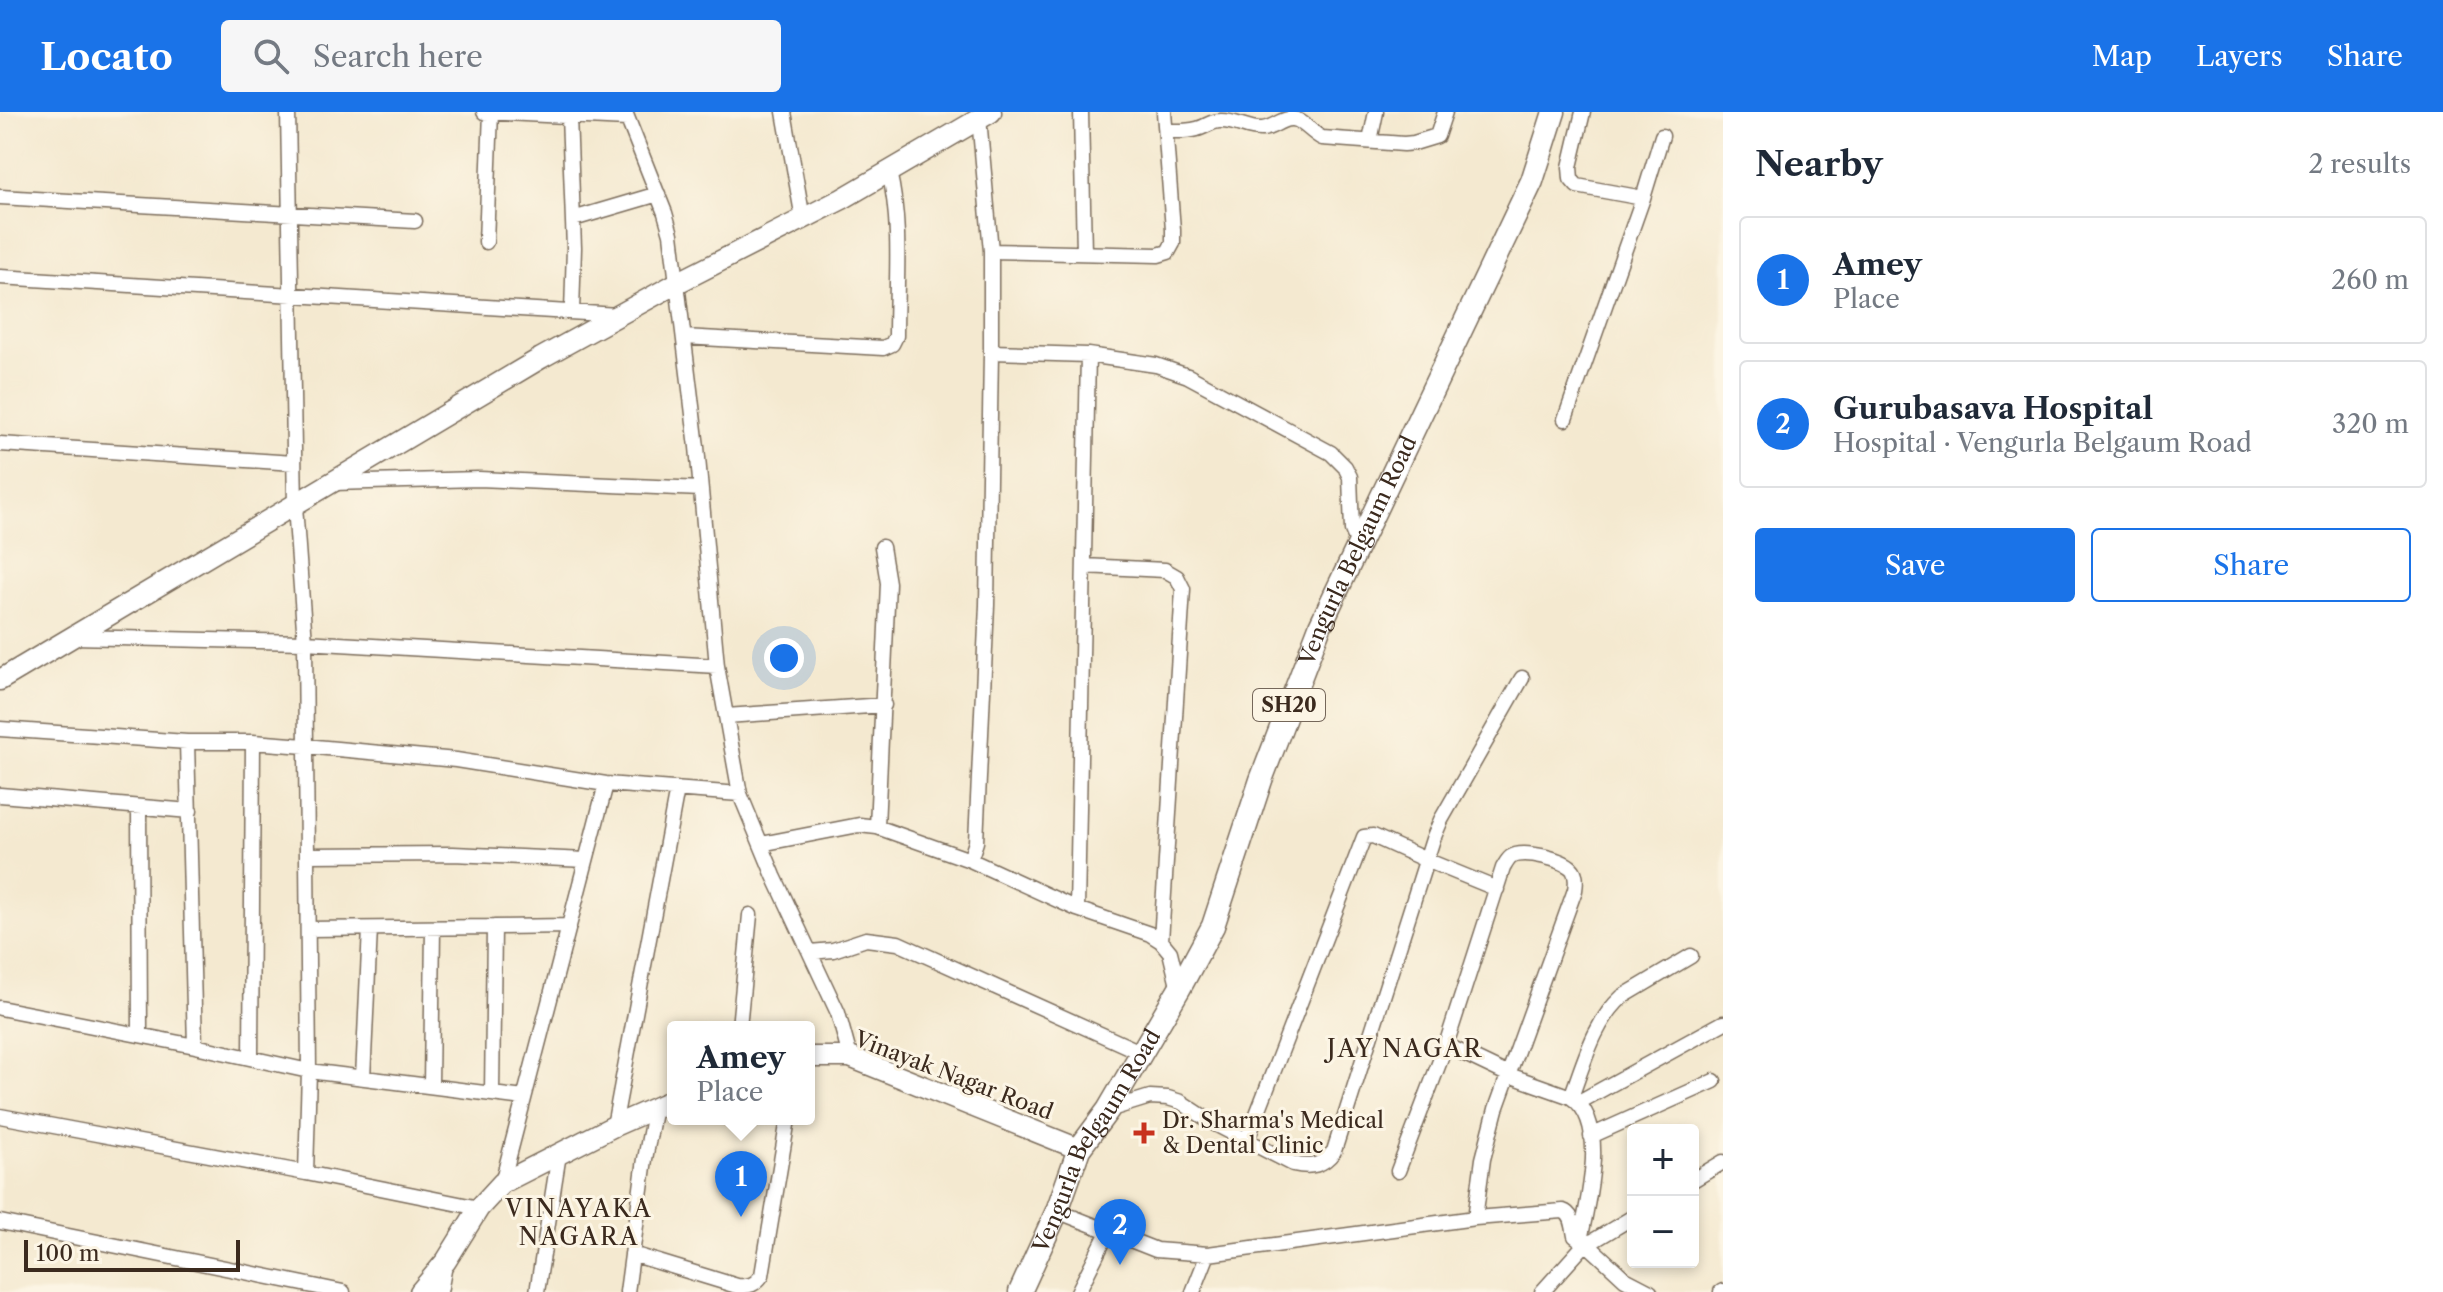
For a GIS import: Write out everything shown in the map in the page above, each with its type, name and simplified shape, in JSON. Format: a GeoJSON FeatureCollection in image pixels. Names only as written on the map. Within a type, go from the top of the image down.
{"type":"FeatureCollection","features":[{"type":"Feature","properties":{"kind":"main road","name":"Vengurla Belgaum Road"},"geometry":{"type":"LineString","coordinates":[[1020,1292],[1057,1211],[1079,1149],[1108,1110],[1213,926],[1261,780],[1320,626],[1532,181],[1554,112]]}},
{"type":"Feature","properties":{"kind":"main road"},"geometry":{"type":"LineString","coordinates":[[0,680],[541,358],[889,172],[985,115]]}},
{"type":"Feature","properties":{"kind":"main road","name":"Vinayak Nagar Road"},"geometry":{"type":"LineString","coordinates":[[815,1057],[850,1057],[1079,1149]]}},
{"type":"Feature","properties":{"kind":"main road"},"geometry":{"type":"LineString","coordinates":[[420,1292],[446,1261],[479,1208],[502,1183],[664,1103]]}},
{"type":"Feature","properties":{"kind":"street"},"geometry":{"type":"LineString","coordinates":[[288,112],[295,506],[305,642],[309,1071],[306,1173]]}},
{"type":"Feature","properties":{"kind":"street"},"geometry":{"type":"LineString","coordinates":[[484,112],[626,116],[658,194],[671,234],[701,489],[717,666],[740,794],[838,1013],[850,1057]]}},
{"type":"Feature","properties":{"kind":"street"},"geometry":{"type":"LineString","coordinates":[[486,242],[491,112]]}},
{"type":"Feature","properties":{"kind":"street"},"geometry":{"type":"LineString","coordinates":[[784,112],[803,219]]}},
{"type":"Feature","properties":{"kind":"street"},"geometry":{"type":"LineString","coordinates":[[1081,112],[1084,253]]}},
{"type":"Feature","properties":{"kind":"street"},"geometry":{"type":"LineString","coordinates":[[991,251],[1158,255],[1168,252],[1173,243],[1173,230],[1164,112]]}},
{"type":"Feature","properties":{"kind":"street"},"geometry":{"type":"LineString","coordinates":[[1370,141],[1376,112]]}},
{"type":"Feature","properties":{"kind":"street"},"geometry":{"type":"LineString","coordinates":[[1166,131],[1199,129],[1217,116],[1265,129],[1293,115],[1322,138],[1404,144],[1437,136],[1445,112]]}},
{"type":"Feature","properties":{"kind":"street"},"geometry":{"type":"LineString","coordinates":[[1583,112],[1570,167],[1571,179],[1577,186],[1643,198]]}},
{"type":"Feature","properties":{"kind":"street"},"geometry":{"type":"LineString","coordinates":[[970,860],[976,842],[987,605],[991,251],[985,115]]}},
{"type":"Feature","properties":{"kind":"street"},"geometry":{"type":"LineString","coordinates":[[569,116],[573,219],[572,312]]}},
{"type":"Feature","properties":{"kind":"street"},"geometry":{"type":"LineString","coordinates":[[1565,419],[1662,136]]}},
{"type":"Feature","properties":{"kind":"street"},"geometry":{"type":"LineString","coordinates":[[684,337],[883,348],[892,344],[896,336],[896,225],[889,172]]}},
{"type":"Feature","properties":{"kind":"street"},"geometry":{"type":"LineString","coordinates":[[573,219],[658,194]]}},
{"type":"Feature","properties":{"kind":"street"},"geometry":{"type":"LineString","coordinates":[[0,197],[415,221]]}},
{"type":"Feature","properties":{"kind":"street"},"geometry":{"type":"LineString","coordinates":[[0,277],[620,315]]}},
{"type":"Feature","properties":{"kind":"street"},"geometry":{"type":"LineString","coordinates":[[991,352],[1088,355],[1156,365],[1188,376],[1331,453],[1350,477],[1352,530],[1358,544]]}},
{"type":"Feature","properties":{"kind":"street"},"geometry":{"type":"LineString","coordinates":[[1077,909],[1088,355]]}},
{"type":"Feature","properties":{"kind":"street"},"geometry":{"type":"LineString","coordinates":[[0,444],[294,463]]}},
{"type":"Feature","properties":{"kind":"street"},"geometry":{"type":"LineString","coordinates":[[329,483],[479,479],[701,489]]}},
{"type":"Feature","properties":{"kind":"street"},"geometry":{"type":"LineString","coordinates":[[877,827],[888,583],[882,547]]}},
{"type":"Feature","properties":{"kind":"street"},"geometry":{"type":"LineString","coordinates":[[1084,566],[1165,570],[1177,577],[1183,589],[1161,941]]}},
{"type":"Feature","properties":{"kind":"street"},"geometry":{"type":"LineString","coordinates":[[72,637],[305,642],[717,666]]}},
{"type":"Feature","properties":{"kind":"street"},"geometry":{"type":"LineString","coordinates":[[1108,1110],[1150,1097],[1168,1098],[1181,1102],[1213,1123],[1293,1164],[1318,1165],[1328,1160],[1334,1151],[1441,820],[1522,678]]}},
{"type":"Feature","properties":{"kind":"street"},"geometry":{"type":"LineString","coordinates":[[726,716],[884,705]]}},
{"type":"Feature","properties":{"kind":"street"},"geometry":{"type":"LineString","coordinates":[[0,729],[187,742],[305,746],[456,760],[606,784],[740,794]]}},
{"type":"Feature","properties":{"kind":"street"},"geometry":{"type":"LineString","coordinates":[[187,742],[195,1046]]}},
{"type":"Feature","properties":{"kind":"street"},"geometry":{"type":"LineString","coordinates":[[251,1058],[253,742]]}},
{"type":"Feature","properties":{"kind":"street"},"geometry":{"type":"LineString","coordinates":[[502,1183],[606,784]]}},
{"type":"Feature","properties":{"kind":"street"},"geometry":{"type":"LineString","coordinates":[[614,1126],[677,789]]}},
{"type":"Feature","properties":{"kind":"street"},"geometry":{"type":"LineString","coordinates":[[0,795],[190,811]]}},
{"type":"Feature","properties":{"kind":"street"},"geometry":{"type":"LineString","coordinates":[[139,807],[140,1034]]}},
{"type":"Feature","properties":{"kind":"street"},"geometry":{"type":"LineString","coordinates":[[761,844],[859,825],[877,827],[970,860],[1077,909],[1150,934],[1170,952],[1179,989]]}},
{"type":"Feature","properties":{"kind":"street"},"geometry":{"type":"LineString","coordinates":[[1247,1140],[1362,841],[1368,835],[1373,836],[1497,889]]}},
{"type":"Feature","properties":{"kind":"street"},"geometry":{"type":"LineString","coordinates":[[1398,1171],[1446,1045],[1503,868],[1510,857],[1521,853],[1565,864],[1573,870],[1575,890],[1496,1109],[1483,1159],[1475,1218]]}},
{"type":"Feature","properties":{"kind":"street"},"geometry":{"type":"LineString","coordinates":[[307,855],[453,854],[586,860]]}},
{"type":"Feature","properties":{"kind":"street"},"geometry":{"type":"LineString","coordinates":[[740,1021],[750,915]]}},
{"type":"Feature","properties":{"kind":"street"},"geometry":{"type":"LineString","coordinates":[[308,929],[569,926]]}},
{"type":"Feature","properties":{"kind":"street"},"geometry":{"type":"LineString","coordinates":[[492,1094],[494,927]]}},
{"type":"Feature","properties":{"kind":"street"},"geometry":{"type":"LineString","coordinates":[[431,1086],[433,928]]}},
{"type":"Feature","properties":{"kind":"street"},"geometry":{"type":"LineString","coordinates":[[363,1078],[370,929]]}},
{"type":"Feature","properties":{"kind":"street"},"geometry":{"type":"LineString","coordinates":[[810,952],[833,950],[866,939],[898,943],[1140,1052]]}},
{"type":"Feature","properties":{"kind":"street"},"geometry":{"type":"LineString","coordinates":[[1575,1100],[1596,1032],[1613,1005],[1691,956]]}},
{"type":"Feature","properties":{"kind":"street"},"geometry":{"type":"LineString","coordinates":[[0,1008],[140,1034],[309,1071],[524,1098]]}},
{"type":"Feature","properties":{"kind":"street"},"geometry":{"type":"LineString","coordinates":[[1575,1100],[1723,1023]]}},
{"type":"Feature","properties":{"kind":"street"},"geometry":{"type":"LineString","coordinates":[[1446,1045],[1509,1075],[1575,1100],[1585,1111],[1593,1164],[1583,1242],[1542,1292]]}},
{"type":"Feature","properties":{"kind":"street"},"geometry":{"type":"LineString","coordinates":[[1591,1136],[1714,1081]]}},
{"type":"Feature","properties":{"kind":"street"},"geometry":{"type":"LineString","coordinates":[[627,1292],[645,1159],[664,1103]]}},
{"type":"Feature","properties":{"kind":"street"},"geometry":{"type":"LineString","coordinates":[[0,1116],[479,1208]]}},
{"type":"Feature","properties":{"kind":"street"},"geometry":{"type":"LineString","coordinates":[[632,1254],[737,1286],[756,1284],[762,1275],[787,1125]]}},
{"type":"Feature","properties":{"kind":"street"},"geometry":{"type":"LineString","coordinates":[[537,1292],[559,1154]]}},
{"type":"Feature","properties":{"kind":"street"},"geometry":{"type":"LineString","coordinates":[[1699,1176],[1723,1162]]}},
{"type":"Feature","properties":{"kind":"street"},"geometry":{"type":"LineString","coordinates":[[1057,1211],[1156,1250],[1208,1254],[1475,1218],[1563,1211],[1571,1218],[1575,1236],[1625,1279],[1650,1292]]}},
{"type":"Feature","properties":{"kind":"street"},"geometry":{"type":"LineString","coordinates":[[1583,1242],[1593,1241],[1627,1221]]}},
{"type":"Feature","properties":{"kind":"street"},"geometry":{"type":"LineString","coordinates":[[0,1222],[343,1292]]}},
{"type":"Feature","properties":{"kind":"street"},"geometry":{"type":"LineString","coordinates":[[1078,1292],[1108,1232]]}},
{"type":"Feature","properties":{"kind":"street"},"geometry":{"type":"LineString","coordinates":[[1193,1292],[1208,1254]]}},
{"type":"Feature","properties":{"kind":"street"},"geometry":{"type":"LineString","coordinates":[[440,1292],[446,1261]]}},
{"type":"Feature","properties":{"kind":"place","name":"Dr. Sharma's Medical & Dental Clinic"},"geometry":{"type":"Point","coordinates":[1144,1133]}},
{"type":"Feature","properties":{"kind":"place","name":"Amey"},"geometry":{"type":"Point","coordinates":[741,1217]}},
{"type":"Feature","properties":{"kind":"place","name":"Gurubasava Hospital"},"geometry":{"type":"Point","coordinates":[1120,1265]}},
{"type":"Feature","properties":{"kind":"district","name":"JAY NAGAR"},"geometry":{"type":"Point","coordinates":[1405,1049]}},
{"type":"Feature","properties":{"kind":"district","name":"VINAYAKA NAGARA"},"geometry":{"type":"Point","coordinates":[579,1223]}}]}
